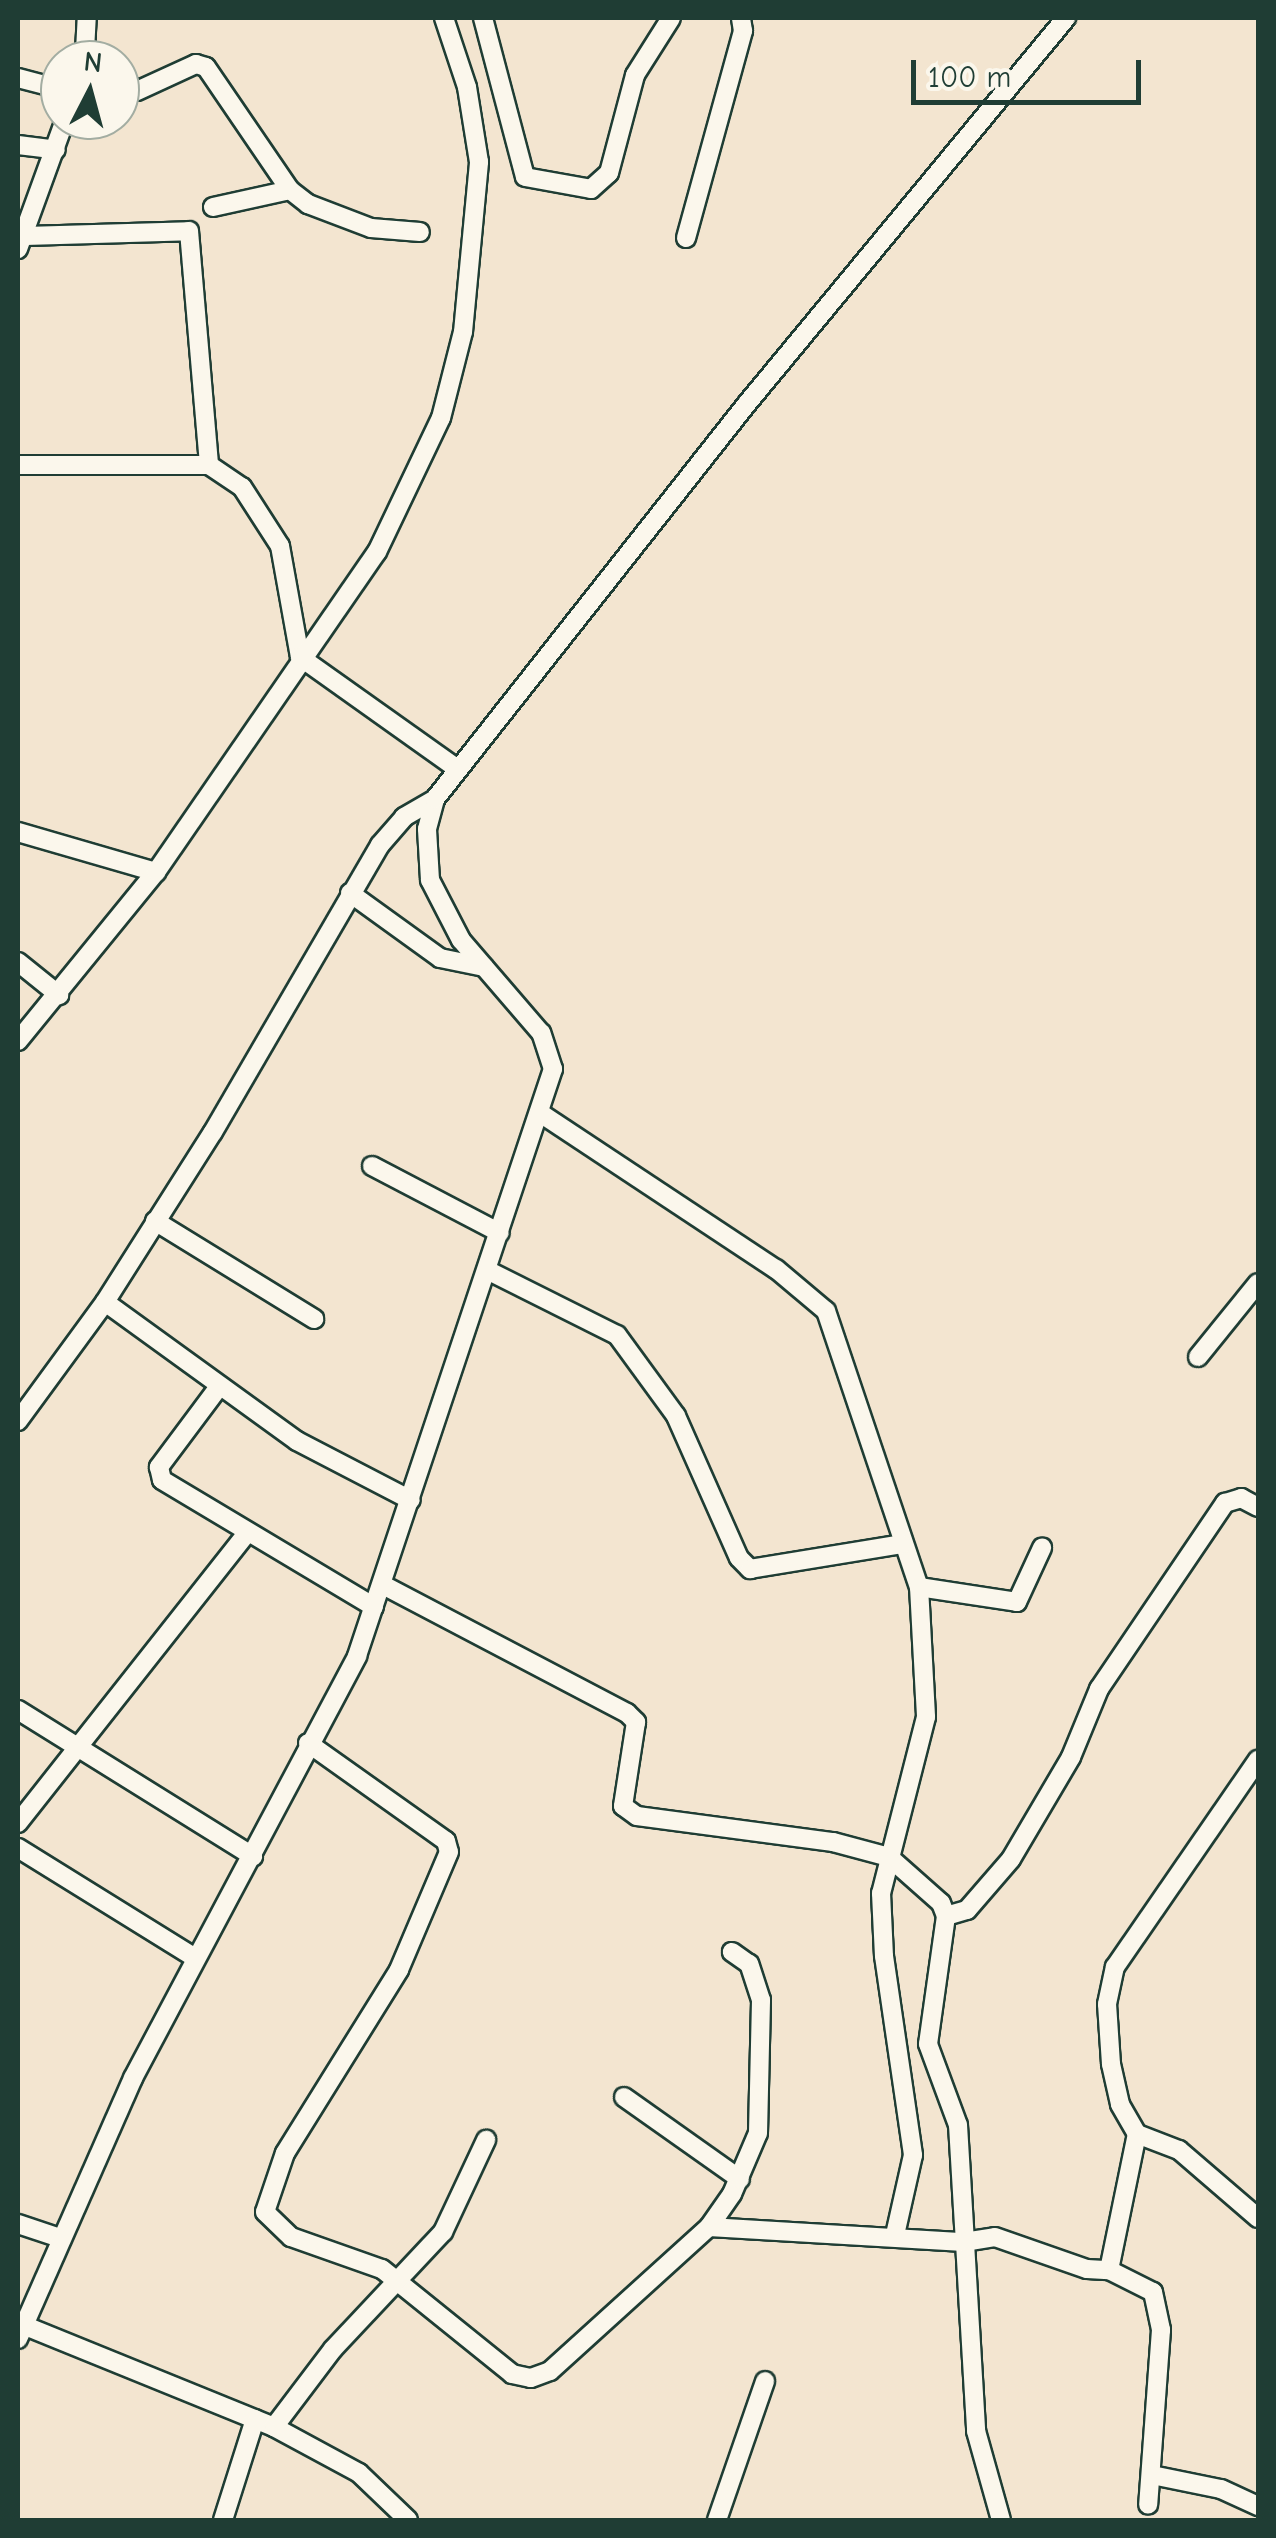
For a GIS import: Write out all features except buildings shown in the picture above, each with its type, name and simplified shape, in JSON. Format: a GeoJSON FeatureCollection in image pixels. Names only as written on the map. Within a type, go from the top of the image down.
{"type":"FeatureCollection","features":[{"type":"Feature","properties":{"kind":"street"},"geometry":{"type":"LineString","coordinates":[[18,1042],[156,872],[300,657],[377,552],[451,390],[479,162],[467,87],[444,18]]}},
{"type":"Feature","properties":{"kind":"street"},"geometry":{"type":"LineString","coordinates":[[483,18],[526,177],[591,188],[609,173],[635,75],[671,18]]}},
{"type":"Feature","properties":{"kind":"street"},"geometry":{"type":"LineString","coordinates":[[686,238],[744,24],[740,18]]}},
{"type":"Feature","properties":{"kind":"street"},"geometry":{"type":"LineString","coordinates":[[408,2520],[359,2473],[274,2427],[20,2332],[60,2238],[194,1957],[253,1856],[308,1743],[357,1656],[540,1113],[551,1049],[462,940],[430,880],[428,829],[435,799],[456,768],[1066,18]]}},
{"type":"Feature","properties":{"kind":"street"},"geometry":{"type":"LineString","coordinates":[[140,90],[196,64],[206,68],[290,190],[327,215],[371,228],[420,232]]}},
{"type":"Feature","properties":{"kind":"street"},"geometry":{"type":"LineString","coordinates":[[59,140],[21,243],[189,231],[209,465]]}},
{"type":"Feature","properties":{"kind":"street"},"geometry":{"type":"LineString","coordinates":[[18,145],[56,150]]}},
{"type":"Feature","properties":{"kind":"street"},"geometry":{"type":"LineString","coordinates":[[213,206],[290,190]]}},
{"type":"Feature","properties":{"kind":"street"},"geometry":{"type":"LineString","coordinates":[[18,465],[209,465],[255,498],[280,546],[300,657],[456,768]]}},
{"type":"Feature","properties":{"kind":"street"},"geometry":{"type":"LineString","coordinates":[[18,1421],[105,1302],[350,893],[404,817],[435,799]]}},
{"type":"Feature","properties":{"kind":"street"},"geometry":{"type":"LineString","coordinates":[[18,832],[156,872]]}},
{"type":"Feature","properties":{"kind":"street"},"geometry":{"type":"LineString","coordinates":[[350,893],[440,958],[484,967]]}},
{"type":"Feature","properties":{"kind":"street"},"geometry":{"type":"LineString","coordinates":[[18,962],[59,996]]}},
{"type":"Feature","properties":{"kind":"street"},"geometry":{"type":"LineString","coordinates":[[540,1113],[776,1269],[826,1312],[902,1544],[920,1587],[926,1718],[917,1772],[889,1857],[882,1893],[884,1956],[912,2155],[895,2235]]}},
{"type":"Feature","properties":{"kind":"street"},"geometry":{"type":"LineString","coordinates":[[372,1166],[500,1233]]}},
{"type":"Feature","properties":{"kind":"street"},"geometry":{"type":"LineString","coordinates":[[155,1221],[314,1320]]}},
{"type":"Feature","properties":{"kind":"street"},"geometry":{"type":"LineString","coordinates":[[487,1270],[617,1336],[676,1416],[738,1558],[750,1570],[902,1544]]}},
{"type":"Feature","properties":{"kind":"street"},"geometry":{"type":"LineString","coordinates":[[1198,1358],[1258,1283]]}},
{"type":"Feature","properties":{"kind":"street"},"geometry":{"type":"LineString","coordinates":[[105,1302],[218,1388],[344,1471],[411,1500]]}},
{"type":"Feature","properties":{"kind":"street"},"geometry":{"type":"LineString","coordinates":[[218,1388],[159,1467],[162,1480],[245,1536],[374,1607]]}},
{"type":"Feature","properties":{"kind":"street"},"geometry":{"type":"LineString","coordinates":[[946,1916],[967,1910],[1011,1858],[1071,1757],[1099,1689],[1225,1503],[1241,1498],[1258,1507]]}},
{"type":"Feature","properties":{"kind":"street"},"geometry":{"type":"LineString","coordinates":[[18,1823],[245,1536]]}},
{"type":"Feature","properties":{"kind":"street"},"geometry":{"type":"LineString","coordinates":[[920,1587],[1017,1602],[1042,1548]]}},
{"type":"Feature","properties":{"kind":"street"},"geometry":{"type":"LineString","coordinates":[[383,1585],[627,1713],[636,1722],[623,1806],[637,1816],[833,1842],[889,1857],[914,1873],[946,1916],[928,2044],[958,2125],[976,2431],[1001,2520]]}},
{"type":"Feature","properties":{"kind":"street"},"geometry":{"type":"LineString","coordinates":[[18,1710],[75,1750],[253,1856]]}},
{"type":"Feature","properties":{"kind":"street"},"geometry":{"type":"LineString","coordinates":[[308,1743],[446,1841],[449,1852],[398,1970],[285,2153],[264,2212],[291,2237],[344,2253],[402,2283],[512,2374],[531,2378],[550,2372],[710,2227],[740,2178],[758,2134],[761,2000],[750,1964],[732,1952]]}},
{"type":"Feature","properties":{"kind":"street"},"geometry":{"type":"LineString","coordinates":[[1258,1760],[1115,1966],[1107,2004],[1111,2064],[1120,2104],[1137,2134],[1179,2150],[1258,2218]]}},
{"type":"Feature","properties":{"kind":"street"},"geometry":{"type":"LineString","coordinates":[[18,1848],[194,1957]]}},
{"type":"Feature","properties":{"kind":"street"},"geometry":{"type":"LineString","coordinates":[[624,2097],[740,2178]]}},
{"type":"Feature","properties":{"kind":"street"},"geometry":{"type":"LineString","coordinates":[[1109,2270],[1137,2134]]}},
{"type":"Feature","properties":{"kind":"street"},"geometry":{"type":"LineString","coordinates":[[274,2427],[333,2349],[402,2283],[454,2215],[486,2140]]}},
{"type":"Feature","properties":{"kind":"street"},"geometry":{"type":"LineString","coordinates":[[18,2224],[60,2238]]}},
{"type":"Feature","properties":{"kind":"street"},"geometry":{"type":"LineString","coordinates":[[710,2227],[964,2242],[995,2237],[1087,2269],[1109,2270],[1153,2292],[1161,2330],[1148,2504]]}},
{"type":"Feature","properties":{"kind":"street"},"geometry":{"type":"LineString","coordinates":[[717,2520],[765,2381]]}},
{"type":"Feature","properties":{"kind":"street"},"geometry":{"type":"LineString","coordinates":[[222,2520],[256,2420]]}},
{"type":"Feature","properties":{"kind":"street"},"geometry":{"type":"LineString","coordinates":[[1152,2476],[1221,2489],[1258,2506]]}}]}
